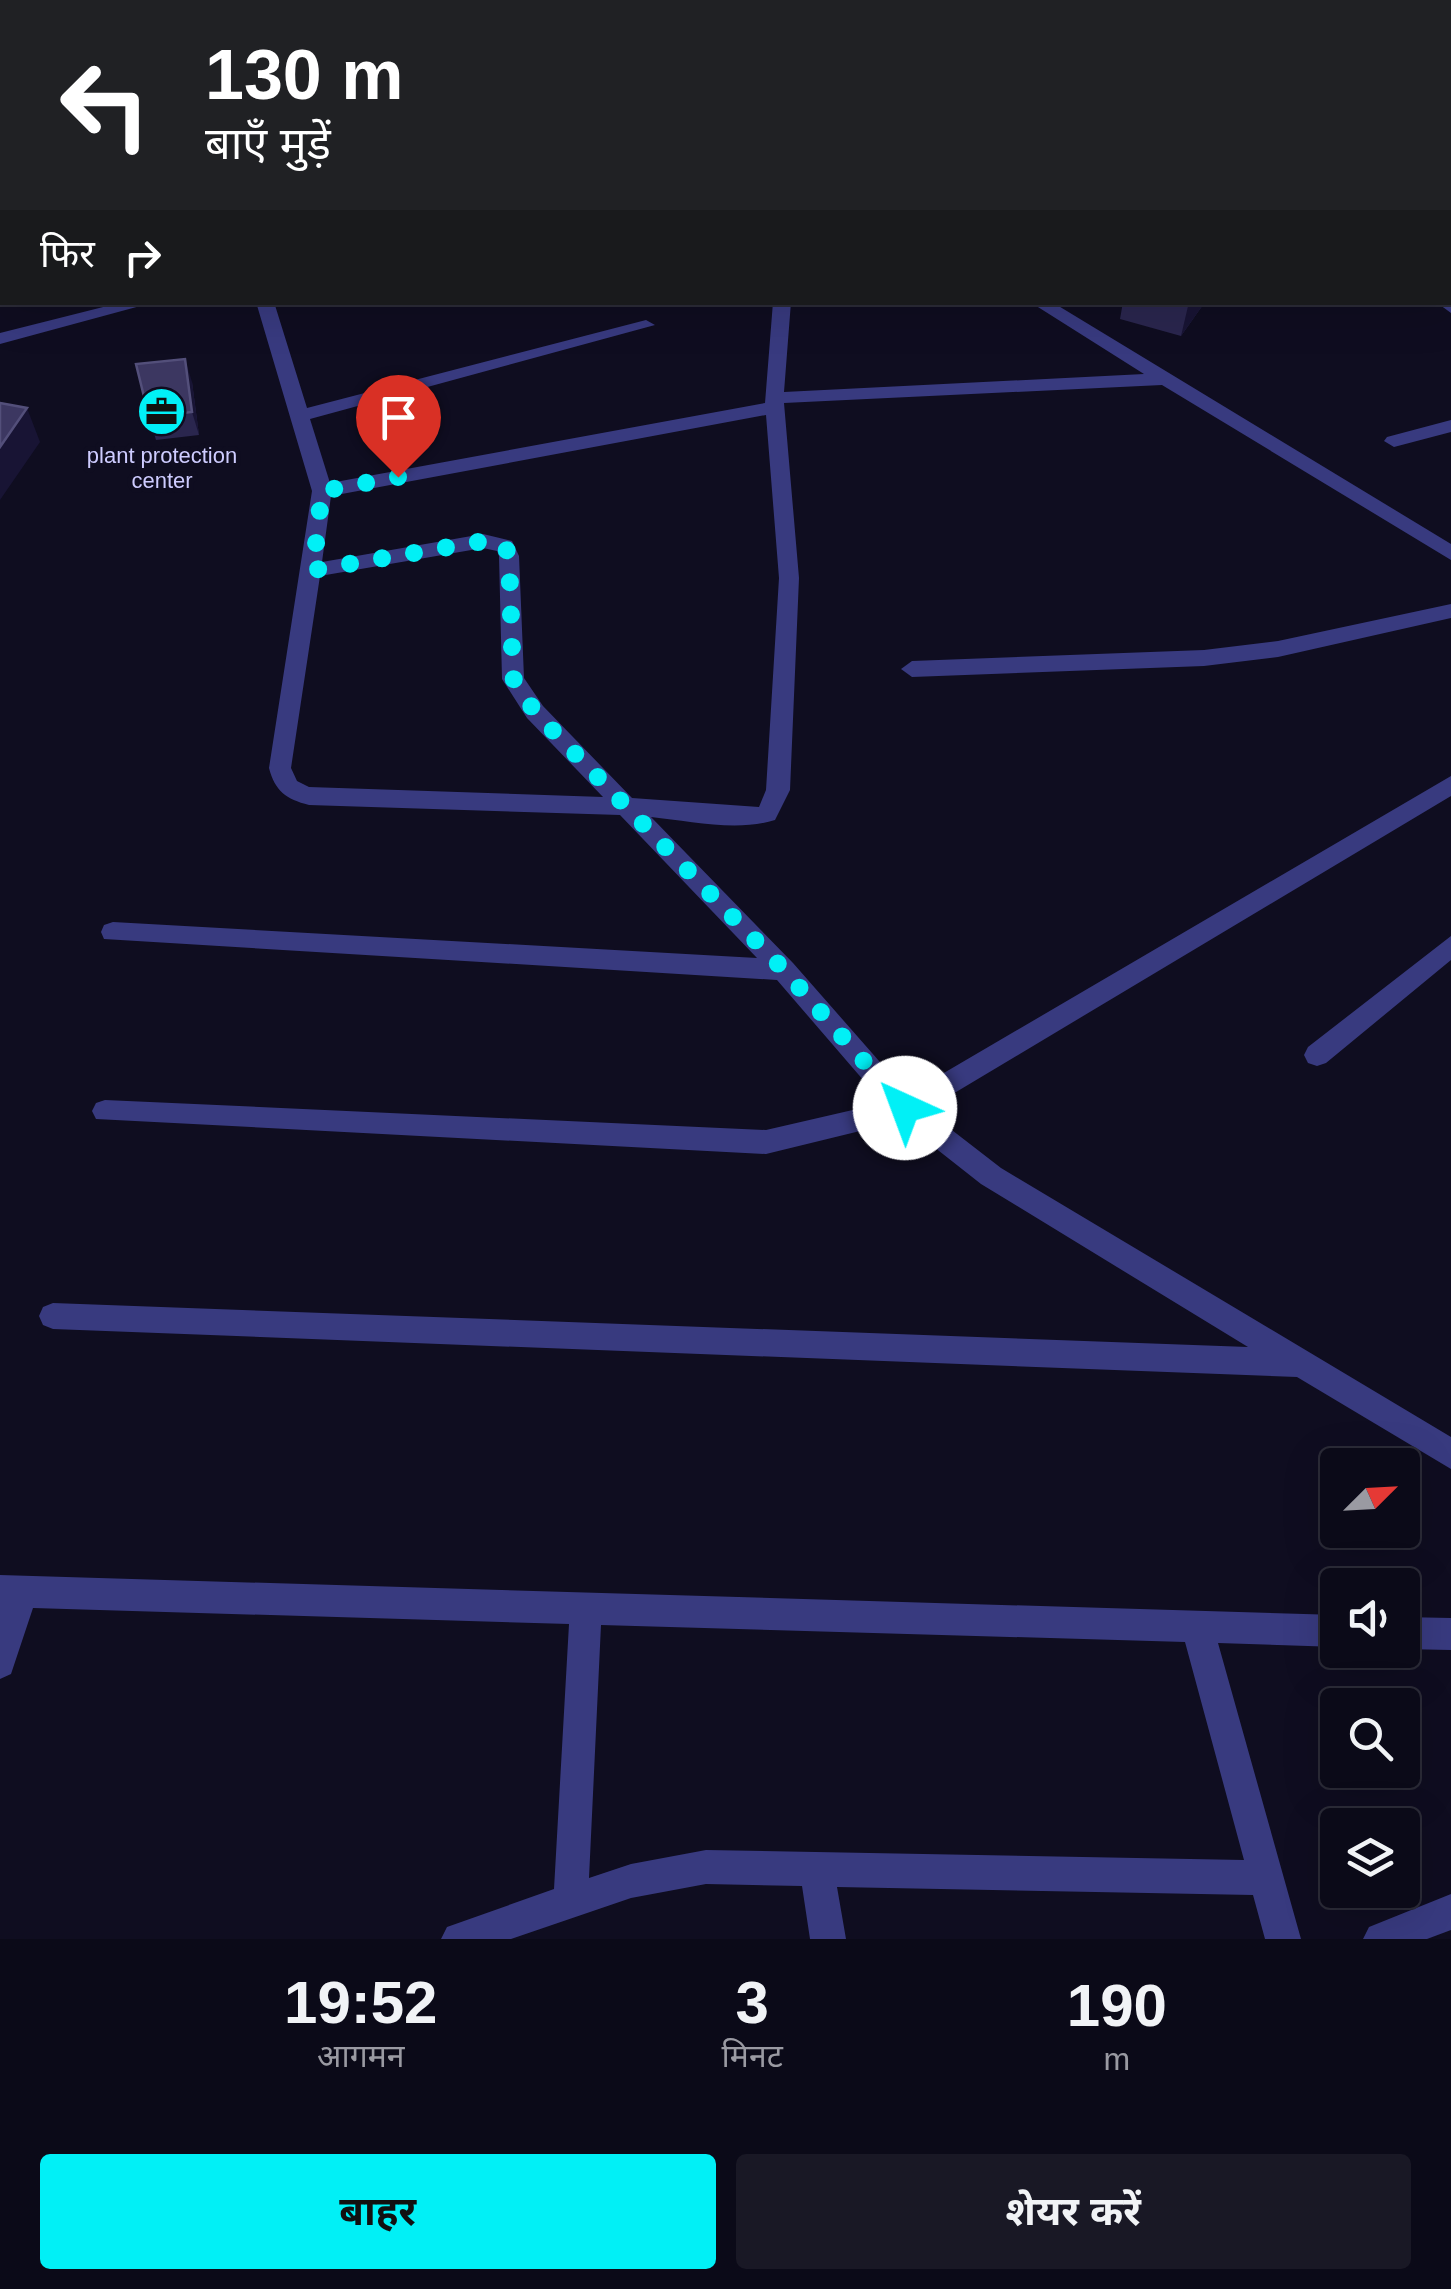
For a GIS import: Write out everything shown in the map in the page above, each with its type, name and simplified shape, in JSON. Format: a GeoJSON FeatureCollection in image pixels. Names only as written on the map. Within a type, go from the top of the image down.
{"type":"FeatureCollection","features":[{"type":"Feature","properties":{"kind":"street"},"geometry":{"type":"LineString","coordinates":[[0,339],[134,305]]}},
{"type":"Feature","properties":{"kind":"street"},"geometry":{"type":"LineString","coordinates":[[266,305],[322,491],[280,768],[284,784],[294,793],[624,806],[750,817],[767,814],[774,804],[789,578],[775,402],[782,305]]}},
{"type":"Feature","properties":{"kind":"street"},"geometry":{"type":"LineString","coordinates":[[1045,305],[1451,553]]}},
{"type":"Feature","properties":{"kind":"street"},"geometry":{"type":"LineString","coordinates":[[299,416],[646,325]]}},
{"type":"Feature","properties":{"kind":"street"},"geometry":{"type":"LineString","coordinates":[[322,491],[775,402],[1165,379]]}},
{"type":"Feature","properties":{"kind":"street"},"geometry":{"type":"LineString","coordinates":[[1394,441],[1451,426]]}},
{"type":"Feature","properties":{"kind":"street"},"geometry":{"type":"LineString","coordinates":[[313,570],[484,541],[505,546],[509,556],[513,678],[535,712],[784,970],[905,1108],[990,1176],[1451,1454]]}},
{"type":"Feature","properties":{"kind":"street"},"geometry":{"type":"LineString","coordinates":[[912,669],[1204,658],[1294,646],[1451,612]]}},
{"type":"Feature","properties":{"kind":"street"},"geometry":{"type":"LineString","coordinates":[[105,1111],[766,1142],[905,1108],[1451,785]]}},
{"type":"Feature","properties":{"kind":"street"},"geometry":{"type":"LineString","coordinates":[[112,932],[784,970]]}},
{"type":"Feature","properties":{"kind":"street"},"geometry":{"type":"LineString","coordinates":[[1317,1055],[1451,946]]}},
{"type":"Feature","properties":{"kind":"street"},"geometry":{"type":"LineString","coordinates":[[53,1316],[1301,1364]]}},
{"type":"Feature","properties":{"kind":"street"},"geometry":{"type":"LineString","coordinates":[[0,1663],[11,1591],[1320,1630]]}},
{"type":"Feature","properties":{"kind":"street"},"geometry":{"type":"LineString","coordinates":[[572,1900],[586,1608]]}},
{"type":"Feature","properties":{"kind":"street"},"geometry":{"type":"LineString","coordinates":[[1196,1627],[1283,1939]]}},
{"type":"Feature","properties":{"kind":"street"},"geometry":{"type":"LineString","coordinates":[[1420,1633],[1451,1634]]}},
{"type":"Feature","properties":{"kind":"street"},"geometry":{"type":"LineString","coordinates":[[458,1939],[631,1881],[706,1867],[1266,1878]]}},
{"type":"Feature","properties":{"kind":"street"},"geometry":{"type":"LineString","coordinates":[[816,1868],[828,1939]]}},
{"type":"Feature","properties":{"kind":"street"},"geometry":{"type":"LineString","coordinates":[[1381,1939],[1451,1912]]}},
{"type":"Feature","properties":{"kind":"building"},"geometry":{"type":"Polygon","coordinates":[[[185,359],[192,412],[149,417],[136,364],[185,359]]]}},
{"type":"Feature","properties":{"kind":"building"},"geometry":{"type":"Polygon","coordinates":[[[0,403],[27,408],[0,447],[0,403]]]}},
{"type":"Feature","properties":{"kind":"place","name":"plant protection center"},"geometry":{"type":"Point","coordinates":[162,411]}},
{"type":"Feature","properties":{"kind":"route"},"geometry":{"type":"LineString","coordinates":[[398,477],[322,491],[313,570],[484,541],[505,546],[509,556],[513,678],[535,712],[784,970],[905,1108]]}}]}
